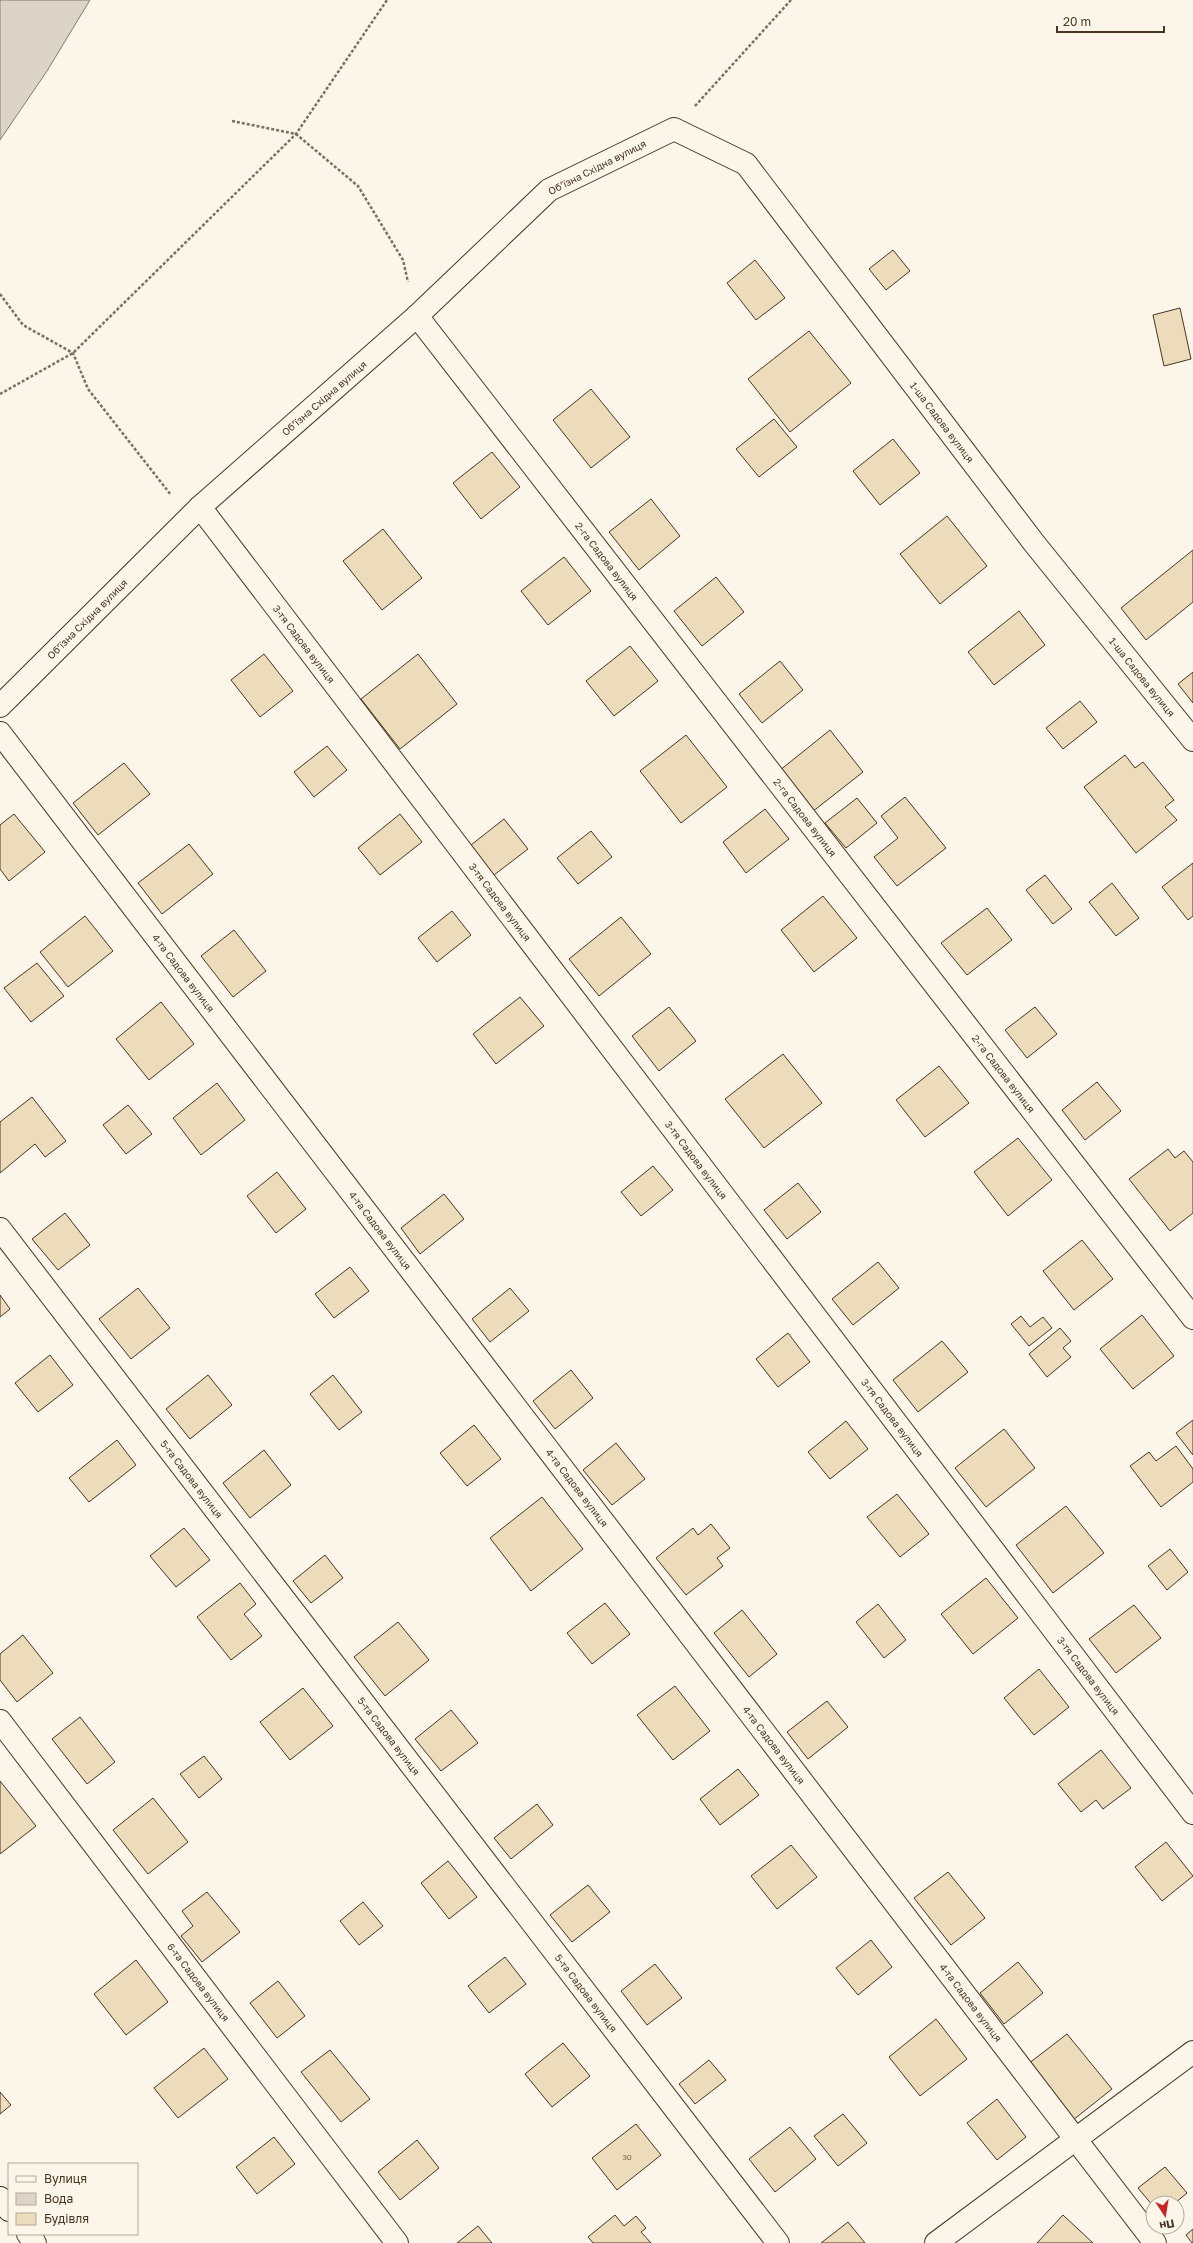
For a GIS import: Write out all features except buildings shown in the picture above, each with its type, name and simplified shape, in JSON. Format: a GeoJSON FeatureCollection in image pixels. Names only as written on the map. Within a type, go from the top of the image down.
{"type":"FeatureCollection","features":[{"type":"Feature","properties":{"kind":"street","name":"Обʼїзна Східна вулиця"},"geometry":{"type":"LineString","coordinates":[[0,706],[200,507],[417,316],[549,190],[674,129]]}},
{"type":"Feature","properties":{"kind":"street","name":"1-ша Садова вулиця"},"geometry":{"type":"LineString","coordinates":[[674,129],[746,164],[1034,543],[1193,740]]}},
{"type":"Feature","properties":{"kind":"street","name":"2-га Садова вулиця"},"geometry":{"type":"LineString","coordinates":[[417,316],[1193,1318]]}},
{"type":"Feature","properties":{"kind":"street","name":"3-тя Садова вулиця"},"geometry":{"type":"LineString","coordinates":[[200,507],[1193,1813]]}},
{"type":"Feature","properties":{"kind":"street","name":"4-та Садова вулиця"},"geometry":{"type":"LineString","coordinates":[[0,733],[1154,2243]]}},
{"type":"Feature","properties":{"kind":"street","name":"5-та Садова вулиця"},"geometry":{"type":"LineString","coordinates":[[0,1229],[778,2243]]}},
{"type":"Feature","properties":{"kind":"street","name":"6-та Садова вулиця"},"geometry":{"type":"LineString","coordinates":[[0,1721],[397,2243]]}},
{"type":"Feature","properties":{"kind":"street"},"geometry":{"type":"LineString","coordinates":[[936,2243],[1193,2052]]}},
{"type":"Feature","properties":{"kind":"street"},"geometry":{"type":"LineString","coordinates":[[0,2198],[8,2209]]}},
{"type":"Feature","properties":{"kind":"street"},"geometry":{"type":"LineString","coordinates":[[29,2235],[35,2243]]}},
{"type":"Feature","properties":{"kind":"path"},"geometry":{"type":"LineString","coordinates":[[0,394],[73,353],[296,134],[387,0]]}},
{"type":"Feature","properties":{"kind":"path"},"geometry":{"type":"LineString","coordinates":[[674,129],[791,0]]}},
{"type":"Feature","properties":{"kind":"path"},"geometry":{"type":"LineString","coordinates":[[232,121],[296,134],[358,186],[403,260],[417,316]]}},
{"type":"Feature","properties":{"kind":"path"},"geometry":{"type":"LineString","coordinates":[[0,294],[23,325],[73,353],[88,389],[168,494],[200,507]]}},
{"type":"Feature","properties":{"kind":"water"},"geometry":{"type":"Polygon","coordinates":[[[0,0],[90,0],[47,71],[0,140],[0,0]]]}}]}
